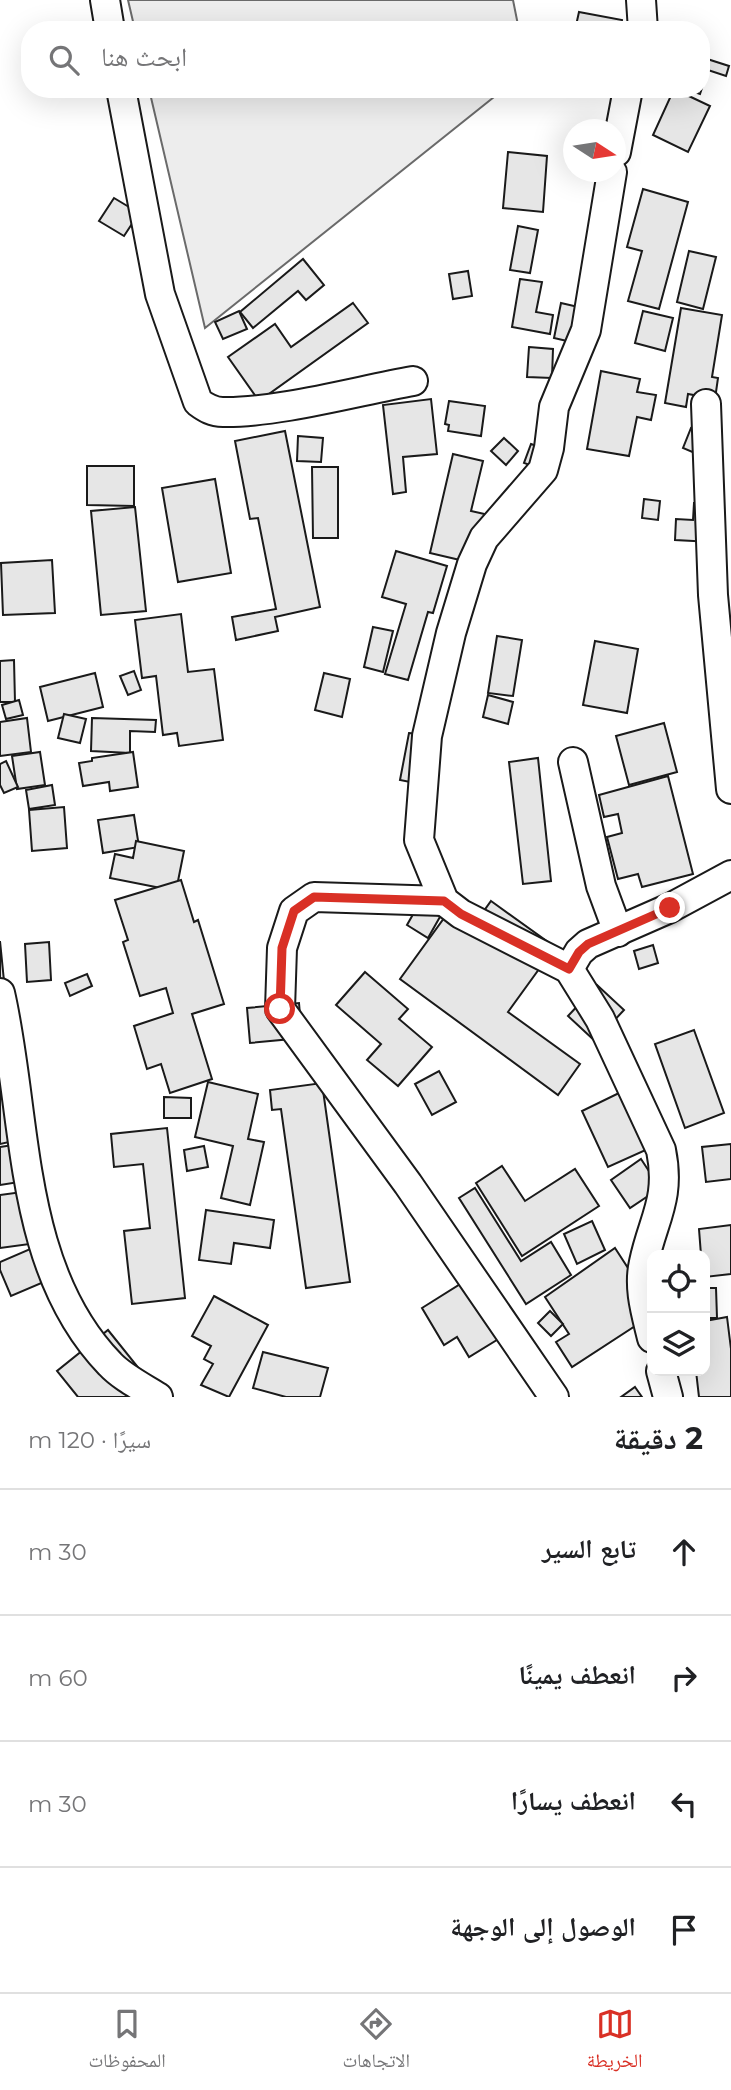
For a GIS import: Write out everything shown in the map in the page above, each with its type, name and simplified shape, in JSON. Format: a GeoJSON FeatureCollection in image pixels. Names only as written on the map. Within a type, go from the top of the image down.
{"type":"FeatureCollection","features":[{"type":"Feature","properties":{"kind":"street"},"geometry":{"type":"LineString","coordinates":[[105,0],[108,21]]}},
{"type":"Feature","properties":{"kind":"street"},"geometry":{"type":"LineString","coordinates":[[641,0],[642,21]]}},
{"type":"Feature","properties":{"kind":"street"},"geometry":{"type":"LineString","coordinates":[[123,98],[160,294],[198,402],[205,408],[223,412],[262,409],[413,381]]}},
{"type":"Feature","properties":{"kind":"street"},"geometry":{"type":"LineString","coordinates":[[622,119],[626,98]]}},
{"type":"Feature","properties":{"kind":"street"},"geometry":{"type":"LineString","coordinates":[[610,182],[586,330],[554,407],[547,459],[542,470],[484,538],[472,564],[451,633],[427,736],[419,840],[444,901],[461,914],[569,969],[600,1019],[661,1150],[665,1170],[664,1194],[644,1262],[642,1290],[647,1314]]}},
{"type":"Feature","properties":{"kind":"street"},"geometry":{"type":"LineString","coordinates":[[706,404],[713,595],[731,789]]}},
{"type":"Feature","properties":{"kind":"street"},"geometry":{"type":"LineString","coordinates":[[573,762],[601,886],[618,932]]}},
{"type":"Feature","properties":{"kind":"street"},"geometry":{"type":"LineString","coordinates":[[569,969],[583,948],[731,875]]}},
{"type":"Feature","properties":{"kind":"street"},"geometry":{"type":"LineString","coordinates":[[444,901],[314,897],[294,911],[282,948],[280,1009],[408,1184],[554,1397]]}},
{"type":"Feature","properties":{"kind":"street"},"geometry":{"type":"LineString","coordinates":[[0,993],[46,1257],[71,1312],[110,1364],[158,1397]]}},
{"type":"Feature","properties":{"kind":"street"},"geometry":{"type":"LineString","coordinates":[[662,1376],[668,1397]]}},
{"type":"Feature","properties":{"kind":"shaded area"},"geometry":{"type":"Polygon","coordinates":[[[128,0],[513,0],[517,21],[133,21],[128,0]]]}},
{"type":"Feature","properties":{"kind":"shaded area"},"geometry":{"type":"Polygon","coordinates":[[[151,98],[493,98],[205,328],[151,98]]]}},
{"type":"Feature","properties":{"kind":"building"},"geometry":{"type":"Polygon","coordinates":[[[579,12],[622,20],[622,21],[577,21],[579,12]]]}},
{"type":"Feature","properties":{"kind":"building"},"geometry":{"type":"Polygon","coordinates":[[[710,60],[729,66],[726,76],[710,71],[710,60]]]}},
{"type":"Feature","properties":{"kind":"building"},"geometry":{"type":"Polygon","coordinates":[[[670,98],[693,98],[710,106],[688,152],[653,135],[670,98]]]}},
{"type":"Feature","properties":{"kind":"building"},"geometry":{"type":"Polygon","coordinates":[[[508,152],[547,156],[543,212],[503,208],[508,152]]]}},
{"type":"Feature","properties":{"kind":"building"},"geometry":{"type":"Polygon","coordinates":[[[643,189],[688,202],[659,309],[628,301],[642,251],[627,247],[643,189]]]}},
{"type":"Feature","properties":{"kind":"building"},"geometry":{"type":"Polygon","coordinates":[[[114,198],[139,213],[124,236],[99,221],[114,198]]]}},
{"type":"Feature","properties":{"kind":"building"},"geometry":{"type":"Polygon","coordinates":[[[518,226],[538,230],[530,273],[510,270],[518,226]]]}},
{"type":"Feature","properties":{"kind":"building"},"geometry":{"type":"Polygon","coordinates":[[[689,251],[716,257],[703,309],[677,302],[689,251]]]}},
{"type":"Feature","properties":{"kind":"building"},"geometry":{"type":"Polygon","coordinates":[[[303,259],[324,285],[306,300],[298,291],[253,328],[240,312],[303,259]]]}},
{"type":"Feature","properties":{"kind":"building"},"geometry":{"type":"Polygon","coordinates":[[[468,271],[472,296],[453,299],[449,274],[468,271]]]}},
{"type":"Feature","properties":{"kind":"building"},"geometry":{"type":"Polygon","coordinates":[[[520,279],[542,282],[536,312],[553,315],[550,334],[512,327],[520,279]]]}},
{"type":"Feature","properties":{"kind":"building"},"geometry":{"type":"Polygon","coordinates":[[[353,303],[368,323],[259,401],[228,357],[275,324],[291,347],[353,303]]]}},
{"type":"Feature","properties":{"kind":"building"},"geometry":{"type":"Polygon","coordinates":[[[561,303],[587,309],[580,344],[554,338],[561,303]]]}},
{"type":"Feature","properties":{"kind":"building"},"geometry":{"type":"Polygon","coordinates":[[[681,308],[722,315],[712,377],[718,378],[715,399],[688,394],[686,407],[665,403],[681,308]]]}},
{"type":"Feature","properties":{"kind":"building"},"geometry":{"type":"Polygon","coordinates":[[[239,311],[247,329],[223,339],[215,322],[239,311]]]}},
{"type":"Feature","properties":{"kind":"building"},"geometry":{"type":"Polygon","coordinates":[[[643,311],[673,318],[665,351],[635,343],[643,311]]]}},
{"type":"Feature","properties":{"kind":"building"},"geometry":{"type":"Polygon","coordinates":[[[529,347],[553,349],[552,378],[527,377],[529,347]]]}},
{"type":"Feature","properties":{"kind":"building"},"geometry":{"type":"Polygon","coordinates":[[[601,371],[640,379],[637,392],[656,395],[651,420],[637,417],[629,456],[587,449],[601,371]]]}},
{"type":"Feature","properties":{"kind":"building"},"geometry":{"type":"Polygon","coordinates":[[[431,399],[437,454],[403,457],[406,492],[393,494],[383,405],[431,399]]]}},
{"type":"Feature","properties":{"kind":"building"},"geometry":{"type":"Polygon","coordinates":[[[449,401],[485,406],[481,436],[448,431],[449,425],[445,424],[449,401]]]}},
{"type":"Feature","properties":{"kind":"building"},"geometry":{"type":"Polygon","coordinates":[[[691,428],[705,433],[697,454],[683,448],[691,428]]]}},
{"type":"Feature","properties":{"kind":"building"},"geometry":{"type":"Polygon","coordinates":[[[285,431],[320,607],[275,617],[278,631],[236,640],[232,617],[276,609],[258,518],[250,519],[235,441],[285,431]]]}},
{"type":"Feature","properties":{"kind":"building"},"geometry":{"type":"Polygon","coordinates":[[[298,436],[323,438],[321,462],[297,461],[298,436]]]}},
{"type":"Feature","properties":{"kind":"building"},"geometry":{"type":"Polygon","coordinates":[[[504,438],[518,451],[506,465],[491,451],[504,438]]]}},
{"type":"Feature","properties":{"kind":"building"},"geometry":{"type":"Polygon","coordinates":[[[531,444],[551,451],[544,470],[524,463],[531,444]]]}},
{"type":"Feature","properties":{"kind":"building"},"geometry":{"type":"Polygon","coordinates":[[[453,454],[483,461],[471,511],[489,515],[477,564],[430,553],[453,454]]]}},
{"type":"Feature","properties":{"kind":"building"},"geometry":{"type":"Polygon","coordinates":[[[87,466],[134,466],[134,506],[87,505],[87,466]]]}},
{"type":"Feature","properties":{"kind":"building"},"geometry":{"type":"Polygon","coordinates":[[[312,467],[338,467],[338,538],[313,538],[312,467]]]}},
{"type":"Feature","properties":{"kind":"building"},"geometry":{"type":"Polygon","coordinates":[[[215,479],[231,573],[178,582],[162,488],[215,479]]]}},
{"type":"Feature","properties":{"kind":"building"},"geometry":{"type":"Polygon","coordinates":[[[644,499],[660,501],[658,520],[642,518],[644,499]]]}},
{"type":"Feature","properties":{"kind":"building"},"geometry":{"type":"Polygon","coordinates":[[[694,503],[715,504],[712,542],[675,540],[676,519],[693,520],[694,503]]]}},
{"type":"Feature","properties":{"kind":"building"},"geometry":{"type":"Polygon","coordinates":[[[135,507],[146,611],[101,615],[91,511],[135,507]]]}},
{"type":"Feature","properties":{"kind":"building"},"geometry":{"type":"Polygon","coordinates":[[[396,551],[447,566],[433,613],[428,612],[408,680],[385,674],[406,604],[382,597],[396,551]]]}},
{"type":"Feature","properties":{"kind":"building"},"geometry":{"type":"Polygon","coordinates":[[[52,560],[55,613],[3,615],[1,563],[52,560]]]}},
{"type":"Feature","properties":{"kind":"building"},"geometry":{"type":"Polygon","coordinates":[[[181,614],[188,672],[214,669],[223,740],[179,746],[177,733],[163,735],[156,676],[142,678],[135,620],[181,614]]]}},
{"type":"Feature","properties":{"kind":"building"},"geometry":{"type":"Polygon","coordinates":[[[373,627],[393,631],[383,672],[364,667],[373,627]]]}},
{"type":"Feature","properties":{"kind":"building"},"geometry":{"type":"Polygon","coordinates":[[[497,636],[522,640],[513,696],[488,693],[497,636]]]}},
{"type":"Feature","properties":{"kind":"building"},"geometry":{"type":"Polygon","coordinates":[[[595,641],[638,649],[627,713],[583,705],[595,641]]]}},
{"type":"Feature","properties":{"kind":"building"},"geometry":{"type":"Polygon","coordinates":[[[14,660],[15,702],[0,702],[0,661],[14,660]]]}},
{"type":"Feature","properties":{"kind":"building"},"geometry":{"type":"Polygon","coordinates":[[[134,671],[141,690],[128,695],[120,676],[134,671]]]}},
{"type":"Feature","properties":{"kind":"building"},"geometry":{"type":"Polygon","coordinates":[[[95,673],[103,707],[48,721],[40,687],[95,673]]]}},
{"type":"Feature","properties":{"kind":"building"},"geometry":{"type":"Polygon","coordinates":[[[324,673],[350,679],[342,717],[315,710],[324,673]]]}},
{"type":"Feature","properties":{"kind":"building"},"geometry":{"type":"Polygon","coordinates":[[[488,695],[513,702],[508,724],[483,717],[488,695]]]}},
{"type":"Feature","properties":{"kind":"building"},"geometry":{"type":"Polygon","coordinates":[[[19,700],[23,715],[6,719],[2,705],[19,700]]]}},
{"type":"Feature","properties":{"kind":"building"},"geometry":{"type":"Polygon","coordinates":[[[64,714],[86,719],[80,743],[58,738],[64,714]]]}},
{"type":"Feature","properties":{"kind":"building"},"geometry":{"type":"Polygon","coordinates":[[[27,718],[31,752],[0,756],[0,722],[27,718]]]}},
{"type":"Feature","properties":{"kind":"building"},"geometry":{"type":"Polygon","coordinates":[[[92,718],[156,720],[155,732],[130,731],[130,753],[91,751],[92,718]]]}},
{"type":"Feature","properties":{"kind":"building"},"geometry":{"type":"Polygon","coordinates":[[[664,723],[677,772],[629,785],[616,736],[664,723]]]}},
{"type":"Feature","properties":{"kind":"building"},"geometry":{"type":"Polygon","coordinates":[[[409,733],[417,734],[430,786],[400,780],[409,733]]]}},
{"type":"Feature","properties":{"kind":"building"},"geometry":{"type":"Polygon","coordinates":[[[40,752],[45,785],[17,789],[12,756],[40,752]]]}},
{"type":"Feature","properties":{"kind":"building"},"geometry":{"type":"Polygon","coordinates":[[[133,752],[138,787],[110,791],[109,782],[83,786],[79,763],[92,761],[92,758],[133,752]]]}},
{"type":"Feature","properties":{"kind":"building"},"geometry":{"type":"Polygon","coordinates":[[[538,758],[551,881],[523,884],[509,762],[538,758]]]}},
{"type":"Feature","properties":{"kind":"building"},"geometry":{"type":"Polygon","coordinates":[[[6,761],[18,787],[4,793],[0,785],[0,764],[6,761]]]}},
{"type":"Feature","properties":{"kind":"building"},"geometry":{"type":"Polygon","coordinates":[[[668,776],[693,874],[642,887],[638,874],[618,879],[607,837],[622,833],[618,814],[604,817],[599,795],[668,776]]]}},
{"type":"Feature","properties":{"kind":"building"},"geometry":{"type":"Polygon","coordinates":[[[52,785],[55,805],[29,809],[26,790],[52,785]]]}},
{"type":"Feature","properties":{"kind":"building"},"geometry":{"type":"Polygon","coordinates":[[[64,807],[67,848],[32,851],[29,810],[64,807]]]}},
{"type":"Feature","properties":{"kind":"building"},"geometry":{"type":"Polygon","coordinates":[[[134,815],[139,847],[103,853],[98,820],[134,815]]]}},
{"type":"Feature","properties":{"kind":"building"},"geometry":{"type":"Polygon","coordinates":[[[136,841],[184,851],[176,891],[110,878],[115,854],[133,858],[136,841]]]}},
{"type":"Feature","properties":{"kind":"building"},"geometry":{"type":"Polygon","coordinates":[[[181,880],[194,922],[198,920],[224,1004],[192,1014],[212,1079],[170,1093],[161,1064],[147,1069],[134,1026],[173,1013],[166,988],[140,996],[123,942],[128,940],[115,900],[181,880]]]}},
{"type":"Feature","properties":{"kind":"building"},"geometry":{"type":"Polygon","coordinates":[[[491,901],[555,947],[508,1012],[580,1064],[558,1095],[400,979],[455,903],[478,919],[491,901]]]}},
{"type":"Feature","properties":{"kind":"building"},"geometry":{"type":"Polygon","coordinates":[[[420,902],[441,915],[428,938],[407,925],[420,902]]]}},
{"type":"Feature","properties":{"kind":"building"},"geometry":{"type":"Polygon","coordinates":[[[0,941],[9,1031],[0,1032],[0,941]]]}},
{"type":"Feature","properties":{"kind":"building"},"geometry":{"type":"Polygon","coordinates":[[[49,942],[51,980],[27,982],[25,944],[49,942]]]}},
{"type":"Feature","properties":{"kind":"building"},"geometry":{"type":"Polygon","coordinates":[[[653,945],[658,963],[639,969],[634,951],[653,945]]]}},
{"type":"Feature","properties":{"kind":"building"},"geometry":{"type":"Polygon","coordinates":[[[365,972],[408,1009],[399,1019],[432,1047],[398,1086],[367,1060],[381,1044],[336,1005],[365,972]]]}},
{"type":"Feature","properties":{"kind":"building"},"geometry":{"type":"Polygon","coordinates":[[[87,974],[92,986],[70,996],[65,983],[87,974]]]}},
{"type":"Feature","properties":{"kind":"building"},"geometry":{"type":"Polygon","coordinates":[[[597,985],[624,1010],[595,1041],[568,1016],[597,985]]]}},
{"type":"Feature","properties":{"kind":"building"},"geometry":{"type":"Polygon","coordinates":[[[299,1003],[302,1038],[250,1043],[247,1008],[299,1003]]]}},
{"type":"Feature","properties":{"kind":"building"},"geometry":{"type":"Polygon","coordinates":[[[694,1030],[724,1113],[685,1128],[655,1044],[694,1030]]]}},
{"type":"Feature","properties":{"kind":"building"},"geometry":{"type":"Polygon","coordinates":[[[0,1034],[23,1139],[0,1144],[0,1034]]]}},
{"type":"Feature","properties":{"kind":"building"},"geometry":{"type":"Polygon","coordinates":[[[439,1071],[456,1102],[432,1115],[415,1084],[439,1071]]]}},
{"type":"Feature","properties":{"kind":"building"},"geometry":{"type":"Polygon","coordinates":[[[208,1082],[258,1094],[248,1139],[264,1142],[250,1205],[221,1198],[233,1146],[195,1137],[208,1082]]]}},
{"type":"Feature","properties":{"kind":"building"},"geometry":{"type":"Polygon","coordinates":[[[322,1083],[350,1282],[306,1288],[281,1109],[272,1110],[270,1090],[322,1083]]]}},
{"type":"Feature","properties":{"kind":"building"},"geometry":{"type":"Polygon","coordinates":[[[619,1093],[668,1140],[608,1167],[582,1111],[619,1093]]]}},
{"type":"Feature","properties":{"kind":"building"},"geometry":{"type":"Polygon","coordinates":[[[164,1097],[191,1098],[191,1118],[164,1118],[164,1097]]]}},
{"type":"Feature","properties":{"kind":"building"},"geometry":{"type":"Polygon","coordinates":[[[167,1128],[185,1298],[132,1304],[124,1231],[150,1228],[143,1164],[114,1167],[111,1134],[167,1128]]]}},
{"type":"Feature","properties":{"kind":"building"},"geometry":{"type":"Polygon","coordinates":[[[26,1143],[32,1180],[0,1185],[0,1147],[26,1143]]]}},
{"type":"Feature","properties":{"kind":"building"},"geometry":{"type":"Polygon","coordinates":[[[731,1144],[731,1179],[706,1182],[702,1147],[731,1144]]]}},
{"type":"Feature","properties":{"kind":"building"},"geometry":{"type":"Polygon","coordinates":[[[204,1146],[208,1167],[187,1171],[184,1150],[204,1146]]]}},
{"type":"Feature","properties":{"kind":"building"},"geometry":{"type":"Polygon","coordinates":[[[641,1159],[660,1188],[630,1208],[611,1180],[641,1159]]]}},
{"type":"Feature","properties":{"kind":"building"},"geometry":{"type":"Polygon","coordinates":[[[502,1166],[525,1201],[575,1169],[599,1206],[522,1256],[476,1183],[502,1166]]]}},
{"type":"Feature","properties":{"kind":"building"},"geometry":{"type":"Polygon","coordinates":[[[475,1188],[521,1261],[551,1242],[571,1275],[526,1304],[459,1198],[475,1188]]]}},
{"type":"Feature","properties":{"kind":"building"},"geometry":{"type":"Polygon","coordinates":[[[44,1189],[52,1241],[0,1248],[0,1195],[44,1189]]]}},
{"type":"Feature","properties":{"kind":"building"},"geometry":{"type":"Polygon","coordinates":[[[206,1210],[274,1220],[270,1248],[234,1243],[231,1264],[199,1260],[206,1210]]]}},
{"type":"Feature","properties":{"kind":"building"},"geometry":{"type":"Polygon","coordinates":[[[592,1221],[605,1250],[577,1264],[564,1234],[592,1221]]]}},
{"type":"Feature","properties":{"kind":"building"},"geometry":{"type":"Polygon","coordinates":[[[731,1225],[731,1274],[710,1276],[710,1250],[701,1250],[699,1229],[731,1225]]]}},
{"type":"Feature","properties":{"kind":"building"},"geometry":{"type":"Polygon","coordinates":[[[51,1240],[65,1273],[11,1296],[0,1270],[0,1262],[51,1240]]]}},
{"type":"Feature","properties":{"kind":"building"},"geometry":{"type":"Polygon","coordinates":[[[615,1248],[647,1297],[647,1318],[572,1367],[556,1342],[569,1334],[545,1297],[615,1248]]]}},
{"type":"Feature","properties":{"kind":"building"},"geometry":{"type":"Polygon","coordinates":[[[470,1278],[505,1335],[469,1357],[457,1337],[444,1345],[422,1308],[470,1278]]]}},
{"type":"Feature","properties":{"kind":"building"},"geometry":{"type":"Polygon","coordinates":[[[710,1288],[716,1288],[717,1318],[710,1318],[710,1288]]]}},
{"type":"Feature","properties":{"kind":"building"},"geometry":{"type":"Polygon","coordinates":[[[214,1296],[268,1325],[229,1397],[201,1385],[213,1364],[204,1359],[211,1346],[192,1336],[214,1296]]]}},
{"type":"Feature","properties":{"kind":"building"},"geometry":{"type":"Polygon","coordinates":[[[550,1311],[563,1324],[551,1336],[538,1323],[550,1311]]]}},
{"type":"Feature","properties":{"kind":"building"},"geometry":{"type":"Polygon","coordinates":[[[727,1317],[731,1349],[731,1397],[699,1397],[697,1376],[710,1376],[710,1320],[727,1317]]]}},
{"type":"Feature","properties":{"kind":"building"},"geometry":{"type":"Polygon","coordinates":[[[108,1330],[149,1381],[129,1397],[78,1397],[57,1371],[108,1330]]]}},
{"type":"Feature","properties":{"kind":"building"},"geometry":{"type":"Polygon","coordinates":[[[263,1352],[328,1368],[320,1397],[286,1397],[253,1388],[263,1352]]]}},
{"type":"Feature","properties":{"kind":"building"},"geometry":{"type":"Polygon","coordinates":[[[635,1387],[642,1397],[621,1397],[635,1387]]]}},
{"type":"Feature","properties":{"kind":"route"},"geometry":{"type":"LineString","coordinates":[[280,1009],[282,948],[294,911],[314,897],[444,901],[461,914],[569,969],[579,952],[588,944],[670,908]]}}]}
